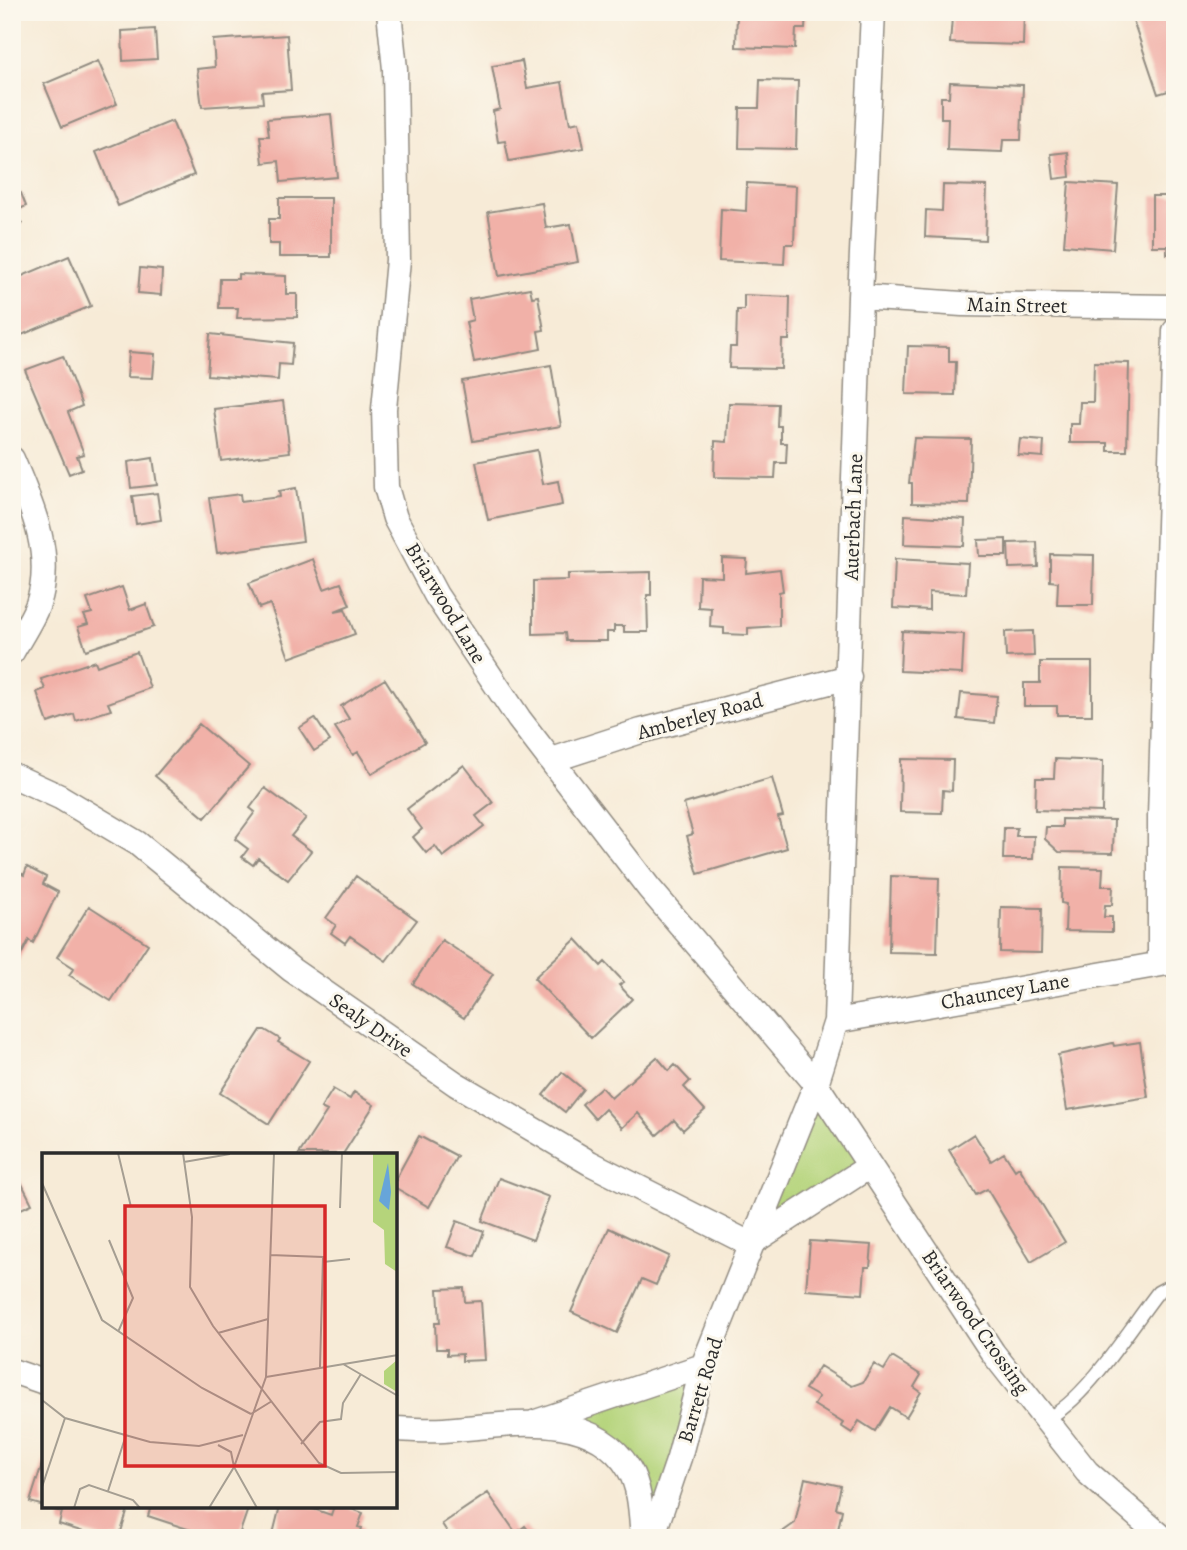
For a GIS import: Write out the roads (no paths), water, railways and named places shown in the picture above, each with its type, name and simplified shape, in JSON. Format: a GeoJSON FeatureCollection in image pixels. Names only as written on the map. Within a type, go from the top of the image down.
{"type":"FeatureCollection","features":[{"type":"Feature","properties":{"kind":"street","name":"Briarwood Lane"},"geometry":{"type":"LineString","coordinates":[[389,12],[395,69],[398,260],[384,410],[386,487],[395,518],[436,596],[519,719],[649,888],[816,1084]]}},
{"type":"Feature","properties":{"kind":"street","name":"Auerbach Lane"},"geometry":{"type":"LineString","coordinates":[[816,1084],[836,1021],[860,297],[873,12]]}},
{"type":"Feature","properties":{"kind":"street","name":"Main Street"},"geometry":{"type":"LineString","coordinates":[[860,297],[962,304],[1175,307]]}},
{"type":"Feature","properties":{"kind":"street"},"geometry":{"type":"LineString","coordinates":[[1167,963],[1160,817],[1175,331]]}},
{"type":"Feature","properties":{"kind":"street"},"geometry":{"type":"LineString","coordinates":[[12,459],[37,522],[44,574],[38,605],[12,652]]}},
{"type":"Feature","properties":{"kind":"street","name":"Amberley Road"},"geometry":{"type":"LineString","coordinates":[[552,760],[641,731],[849,677]]}},
{"type":"Feature","properties":{"kind":"street","name":"Sealy Drive"},"geometry":{"type":"LineString","coordinates":[[12,775],[60,797],[137,843],[292,970],[456,1084],[590,1163],[750,1244]]}},
{"type":"Feature","properties":{"kind":"street","name":"Chauncey Lane"},"geometry":{"type":"LineString","coordinates":[[836,1021],[1167,963]]}},
{"type":"Feature","properties":{"kind":"street","name":"Briarwood Crossing"},"geometry":{"type":"LineString","coordinates":[[816,1084],[993,1353],[1087,1472],[1163,1538]]}},
{"type":"Feature","properties":{"kind":"street","name":"Barrett Road"},"geometry":{"type":"LineString","coordinates":[[652,1538],[679,1458],[703,1366],[816,1084]]}},
{"type":"Feature","properties":{"kind":"street"},"geometry":{"type":"LineString","coordinates":[[750,1244],[870,1166]]}},
{"type":"Feature","properties":{"kind":"street"},"geometry":{"type":"LineString","coordinates":[[397,1429],[440,1431],[532,1423],[703,1366]]}},
{"type":"Feature","properties":{"kind":"street"},"geometry":{"type":"LineString","coordinates":[[12,1371],[42,1381]]}},
{"type":"Feature","properties":{"kind":"street"},"geometry":{"type":"LineString","coordinates":[[532,1423],[588,1433],[611,1448],[630,1470],[643,1538]]}},
{"type":"Feature","properties":{"kind":"lane"},"geometry":{"type":"LineString","coordinates":[[1046,1419],[1061,1412],[1089,1384],[1158,1292],[1175,1283]]}}]}
